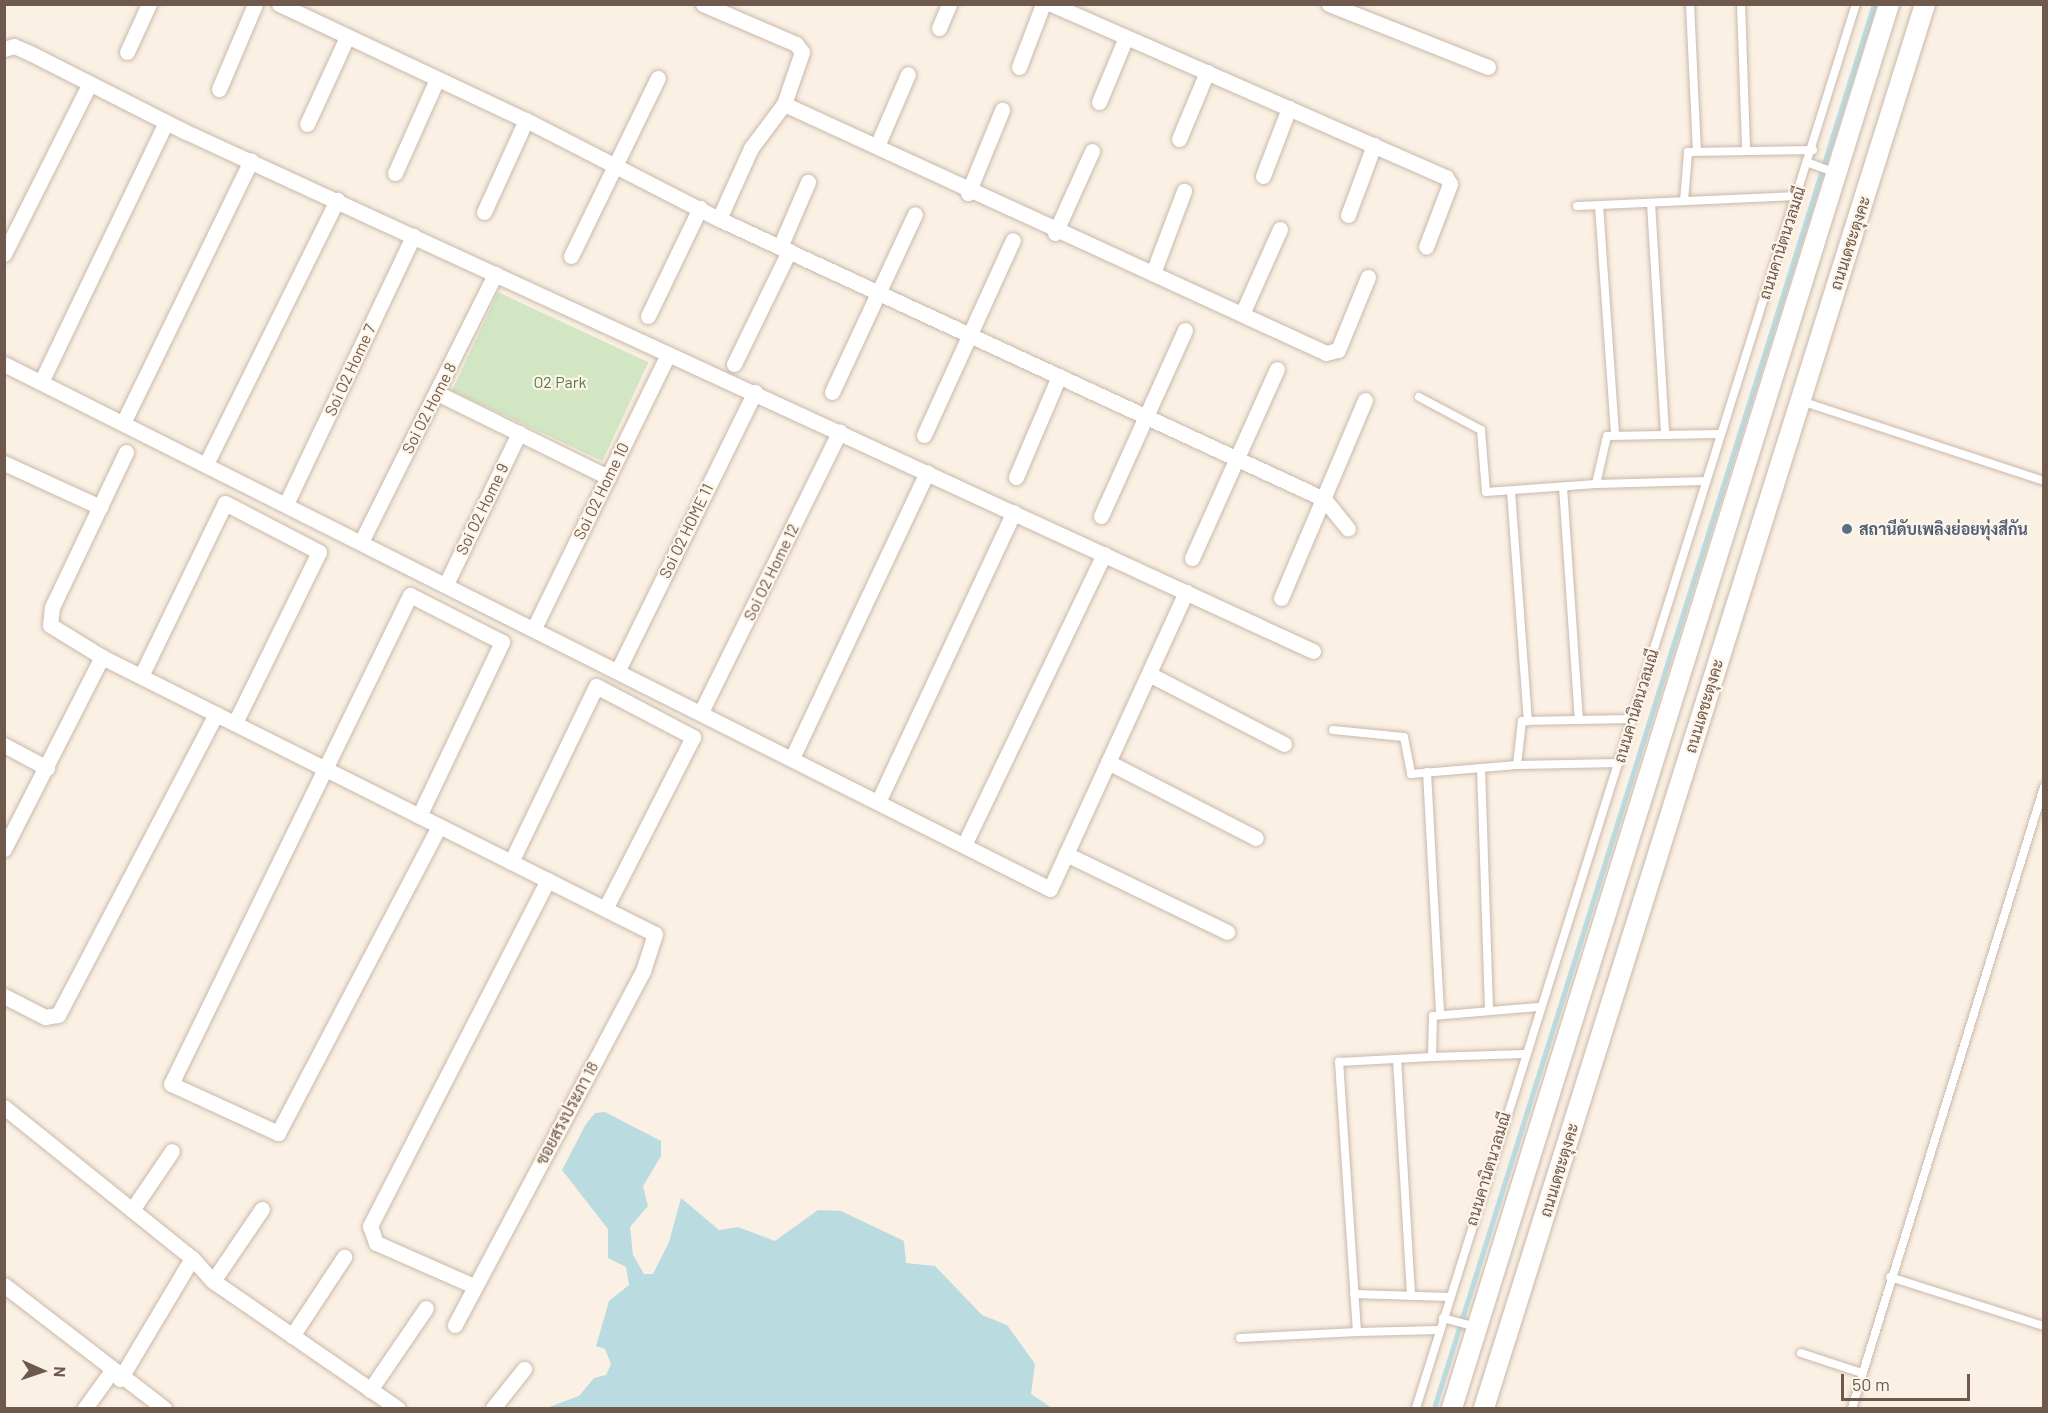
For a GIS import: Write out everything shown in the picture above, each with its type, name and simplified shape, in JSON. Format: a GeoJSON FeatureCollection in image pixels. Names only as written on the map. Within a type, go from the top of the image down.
{"type":"FeatureCollection","features":[{"type":"Feature","properties":{"kind":"street"},"geometry":{"type":"LineString","coordinates":[[127,52],[148,4]]}},
{"type":"Feature","properties":{"kind":"street"},"geometry":{"type":"LineString","coordinates":[[219,89],[255,4]]}},
{"type":"Feature","properties":{"kind":"street"},"geometry":{"type":"LineString","coordinates":[[279,4],[526,120],[719,219],[1324,499],[1348,529]]}},
{"type":"Feature","properties":{"kind":"street"},"geometry":{"type":"LineString","coordinates":[[703,4],[800,47],[801,61],[784,105],[751,148],[719,219]]}},
{"type":"Feature","properties":{"kind":"street"},"geometry":{"type":"LineString","coordinates":[[939,28],[949,4]]}},
{"type":"Feature","properties":{"kind":"street"},"geometry":{"type":"LineString","coordinates":[[1019,67],[1043,4]]}},
{"type":"Feature","properties":{"kind":"street"},"geometry":{"type":"LineString","coordinates":[[1051,4],[1446,177],[1450,184],[1426,247]]}},
{"type":"Feature","properties":{"kind":"street"},"geometry":{"type":"LineString","coordinates":[[1329,4],[1488,67]]}},
{"type":"Feature","properties":{"kind":"street","name":"ถนนเดชะตุงคะ"},"geometry":{"type":"LineString","coordinates":[[1452,1408],[1474,1326],[1647,783],[1834,172],[1890,4]]}},
{"type":"Feature","properties":{"kind":"street","name":"ถนนเดชะตุงคะ"},"geometry":{"type":"LineString","coordinates":[[1484,1408],[1925,4]]}},
{"type":"Feature","properties":{"kind":"street"},"geometry":{"type":"LineString","coordinates":[[307,124],[347,37]]}},
{"type":"Feature","properties":{"kind":"street"},"geometry":{"type":"LineString","coordinates":[[1099,102],[1126,37]]}},
{"type":"Feature","properties":{"kind":"street"},"geometry":{"type":"LineString","coordinates":[[4,49],[14,46],[166,122],[1313,651]]}},
{"type":"Feature","properties":{"kind":"street"},"geometry":{"type":"LineString","coordinates":[[1179,140],[1207,72]]}},
{"type":"Feature","properties":{"kind":"street"},"geometry":{"type":"LineString","coordinates":[[877,146],[908,74]]}},
{"type":"Feature","properties":{"kind":"street"},"geometry":{"type":"LineString","coordinates":[[571,256],[658,78]]}},
{"type":"Feature","properties":{"kind":"street"},"geometry":{"type":"LineString","coordinates":[[394,173],[437,79]]}},
{"type":"Feature","properties":{"kind":"street"},"geometry":{"type":"LineString","coordinates":[[4,254],[90,83]]}},
{"type":"Feature","properties":{"kind":"street"},"geometry":{"type":"LineString","coordinates":[[784,105],[877,146],[968,193],[1055,233],[1153,273],[1332,353],[1338,350],[1368,277]]}},
{"type":"Feature","properties":{"kind":"street"},"geometry":{"type":"LineString","coordinates":[[1263,176],[1289,108]]}},
{"type":"Feature","properties":{"kind":"street"},"geometry":{"type":"LineString","coordinates":[[968,193],[1002,110]]}},
{"type":"Feature","properties":{"kind":"street"},"geometry":{"type":"LineString","coordinates":[[484,212],[526,120]]}},
{"type":"Feature","properties":{"kind":"street"},"geometry":{"type":"LineString","coordinates":[[40,382],[166,122]]}},
{"type":"Feature","properties":{"kind":"street"},"geometry":{"type":"LineString","coordinates":[[1348,215],[1374,145]]}},
{"type":"Feature","properties":{"kind":"street"},"geometry":{"type":"LineString","coordinates":[[1055,233],[1092,151]]}},
{"type":"Feature","properties":{"kind":"street"},"geometry":{"type":"LineString","coordinates":[[123,423],[251,161]]}},
{"type":"Feature","properties":{"kind":"street"},"geometry":{"type":"LineString","coordinates":[[734,364],[784,249],[808,182]]}},
{"type":"Feature","properties":{"kind":"street"},"geometry":{"type":"LineString","coordinates":[[1153,273],[1184,191]]}},
{"type":"Feature","properties":{"kind":"street"},"geometry":{"type":"LineString","coordinates":[[206,464],[337,200]]}},
{"type":"Feature","properties":{"kind":"street"},"geometry":{"type":"LineString","coordinates":[[648,316],[700,208]]}},
{"type":"Feature","properties":{"kind":"street"},"geometry":{"type":"LineString","coordinates":[[832,392],[875,291],[915,214]]}},
{"type":"Feature","properties":{"kind":"street"},"geometry":{"type":"LineString","coordinates":[[1242,314],[1280,229]]}},
{"type":"Feature","properties":{"kind":"street","name":"Soi O2 Home 7"},"geometry":{"type":"LineString","coordinates":[[286,504],[413,236]]}},
{"type":"Feature","properties":{"kind":"street"},"geometry":{"type":"LineString","coordinates":[[924,435],[968,334],[1013,240]]}},
{"type":"Feature","properties":{"kind":"street","name":"Soi O2 Home 8"},"geometry":{"type":"LineString","coordinates":[[361,542],[495,274]]}},
{"type":"Feature","properties":{"kind":"street"},"geometry":{"type":"LineString","coordinates":[[1101,516],[1144,416],[1185,330]]}},
{"type":"Feature","properties":{"kind":"street","name":"Soi O2 Home 10"},"geometry":{"type":"LineString","coordinates":[[534,628],[668,354]]}},
{"type":"Feature","properties":{"kind":"street"},"geometry":{"type":"LineString","coordinates":[[4,364],[618,670],[1050,889],[1186,592]]}},
{"type":"Feature","properties":{"kind":"street"},"geometry":{"type":"LineString","coordinates":[[1192,558],[1234,458],[1277,369]]}},
{"type":"Feature","properties":{"kind":"street"},"geometry":{"type":"LineString","coordinates":[[1016,477],[1059,376]]}},
{"type":"Feature","properties":{"kind":"street","name":"Soi O2 HOME 11"},"geometry":{"type":"LineString","coordinates":[[618,670],[755,392]]}},
{"type":"Feature","properties":{"kind":"street"},"geometry":{"type":"LineString","coordinates":[[437,393],[608,477]]}},
{"type":"Feature","properties":{"kind":"street"},"geometry":{"type":"LineString","coordinates":[[1281,598],[1365,400]]}},
{"type":"Feature","properties":{"kind":"street","name":"Soi O2 Home 12"},"geometry":{"type":"LineString","coordinates":[[701,712],[840,431]]}},
{"type":"Feature","properties":{"kind":"street","name":"Soi O2 Home 9"},"geometry":{"type":"LineString","coordinates":[[446,584],[519,433]]}},
{"type":"Feature","properties":{"kind":"street"},"geometry":{"type":"LineString","coordinates":[[126,452],[48,622],[102,657],[438,826],[604,909],[693,737],[596,686],[511,862]]}},
{"type":"Feature","properties":{"kind":"street"},"geometry":{"type":"LineString","coordinates":[[4,463],[100,507]]}},
{"type":"Feature","properties":{"kind":"street"},"geometry":{"type":"LineString","coordinates":[[792,758],[927,472]]}},
{"type":"Feature","properties":{"kind":"street"},"geometry":{"type":"LineString","coordinates":[[141,676],[225,504],[319,552],[235,723]]}},
{"type":"Feature","properties":{"kind":"street"},"geometry":{"type":"LineString","coordinates":[[878,801],[1014,512]]}},
{"type":"Feature","properties":{"kind":"street"},"geometry":{"type":"LineString","coordinates":[[964,845],[1104,554]]}},
{"type":"Feature","properties":{"kind":"street"},"geometry":{"type":"LineString","coordinates":[[419,816],[502,642],[410,595],[326,769],[170,1077],[175,1087],[271,1133],[284,1128],[438,826]]}},
{"type":"Feature","properties":{"kind":"street"},"geometry":{"type":"LineString","coordinates":[[4,849],[102,657]]}},
{"type":"Feature","properties":{"kind":"street"},"geometry":{"type":"LineString","coordinates":[[1149,674],[1284,744]]}},
{"type":"Feature","properties":{"kind":"street"},"geometry":{"type":"LineString","coordinates":[[4,996],[45,1017],[58,1015],[216,714]]}},
{"type":"Feature","properties":{"kind":"street"},"geometry":{"type":"LineString","coordinates":[[4,745],[47,768]]}},
{"type":"Feature","properties":{"kind":"street"},"geometry":{"type":"LineString","coordinates":[[1108,762],[1256,838]]}},
{"type":"Feature","properties":{"kind":"street"},"geometry":{"type":"LineString","coordinates":[[1647,783],[1677,793]]}},
{"type":"Feature","properties":{"kind":"street"},"geometry":{"type":"LineString","coordinates":[[1066,854],[1227,932]]}},
{"type":"Feature","properties":{"kind":"street"},"geometry":{"type":"LineString","coordinates":[[474,1286],[376,1243],[370,1226],[548,880]]}},
{"type":"Feature","properties":{"kind":"street","name":"ซอยสรงประภา 18"},"geometry":{"type":"LineString","coordinates":[[455,1325],[656,939],[652,930],[604,909]]}},
{"type":"Feature","properties":{"kind":"street"},"geometry":{"type":"LineString","coordinates":[[4,1107],[192,1258],[213,1281],[397,1408]]}},
{"type":"Feature","properties":{"kind":"street"},"geometry":{"type":"LineString","coordinates":[[132,1209],[172,1151]]}},
{"type":"Feature","properties":{"kind":"street"},"geometry":{"type":"LineString","coordinates":[[213,1281],[262,1209]]}},
{"type":"Feature","properties":{"kind":"street"},"geometry":{"type":"LineString","coordinates":[[292,1336],[344,1257]]}},
{"type":"Feature","properties":{"kind":"street"},"geometry":{"type":"LineString","coordinates":[[85,1408],[116,1375],[192,1258]]}},
{"type":"Feature","properties":{"kind":"street"},"geometry":{"type":"LineString","coordinates":[[4,1285],[116,1375],[164,1408]]}},
{"type":"Feature","properties":{"kind":"street"},"geometry":{"type":"LineString","coordinates":[[370,1390],[426,1308]]}},
{"type":"Feature","properties":{"kind":"street"},"geometry":{"type":"LineString","coordinates":[[493,1408],[524,1369]]}},
{"type":"Feature","properties":{"kind":"lane"},"geometry":{"type":"LineString","coordinates":[[1690,4],[1697,151]]}},
{"type":"Feature","properties":{"kind":"lane"},"geometry":{"type":"LineString","coordinates":[[1741,4],[1746,150]]}},
{"type":"Feature","properties":{"kind":"lane","name":"ถนนคานิตนวลมณี"},"geometry":{"type":"LineString","coordinates":[[1416,1408],[1440,1330],[1447,1319],[1449,1297],[1523,1054],[1619,763],[1719,434],[1798,196],[1812,164],[1813,150],[1856,4]]}},
{"type":"Feature","properties":{"kind":"lane"},"geometry":{"type":"LineString","coordinates":[[1684,201],[1684,159],[1688,152],[1813,150]]}},
{"type":"Feature","properties":{"kind":"lane"},"geometry":{"type":"LineString","coordinates":[[1812,164],[1834,172]]}},
{"type":"Feature","properties":{"kind":"lane"},"geometry":{"type":"LineString","coordinates":[[1577,206],[1798,196]]}},
{"type":"Feature","properties":{"kind":"lane"},"geometry":{"type":"LineString","coordinates":[[1651,203],[1665,434]]}},
{"type":"Feature","properties":{"kind":"lane"},"geometry":{"type":"LineString","coordinates":[[1599,205],[1615,435]]}},
{"type":"Feature","properties":{"kind":"lane"},"geometry":{"type":"LineString","coordinates":[[1419,397],[1481,430],[1486,492],[1596,484],[1705,481]]}},
{"type":"Feature","properties":{"kind":"lane"},"geometry":{"type":"LineString","coordinates":[[1800,400],[2043,481]]}},
{"type":"Feature","properties":{"kind":"lane"},"geometry":{"type":"LineString","coordinates":[[1596,484],[1606,439],[1615,435],[1719,434]]}},
{"type":"Feature","properties":{"kind":"lane"},"geometry":{"type":"LineString","coordinates":[[1563,487],[1579,719]]}},
{"type":"Feature","properties":{"kind":"lane"},"geometry":{"type":"LineString","coordinates":[[1511,491],[1528,721]]}},
{"type":"Feature","properties":{"kind":"lane"},"geometry":{"type":"LineString","coordinates":[[1517,765],[1521,723],[1579,719],[1632,719]]}},
{"type":"Feature","properties":{"kind":"lane"},"geometry":{"type":"LineString","coordinates":[[1333,730],[1404,737],[1411,774],[1517,765],[1619,763]]}},
{"type":"Feature","properties":{"kind":"lane"},"geometry":{"type":"LineString","coordinates":[[1481,768],[1489,1011]]}},
{"type":"Feature","properties":{"kind":"lane"},"geometry":{"type":"LineString","coordinates":[[1428,772],[1440,1014]]}},
{"type":"Feature","properties":{"kind":"lane"},"geometry":{"type":"LineString","coordinates":[[1852,1408],[1890,1277],[2043,787]]}},
{"type":"Feature","properties":{"kind":"lane"},"geometry":{"type":"LineString","coordinates":[[1432,1057],[1433,1016],[1538,1007]]}},
{"type":"Feature","properties":{"kind":"lane"},"geometry":{"type":"LineString","coordinates":[[1357,1332],[1339,1062],[1523,1054]]}},
{"type":"Feature","properties":{"kind":"lane"},"geometry":{"type":"LineString","coordinates":[[1397,1059],[1411,1296]]}},
{"type":"Feature","properties":{"kind":"lane"},"geometry":{"type":"LineString","coordinates":[[1890,1277],[2043,1326]]}},
{"type":"Feature","properties":{"kind":"lane"},"geometry":{"type":"LineString","coordinates":[[1354,1294],[1449,1297]]}},
{"type":"Feature","properties":{"kind":"lane"},"geometry":{"type":"LineString","coordinates":[[1447,1319],[1474,1326]]}},
{"type":"Feature","properties":{"kind":"lane"},"geometry":{"type":"LineString","coordinates":[[1240,1338],[1440,1330]]}},
{"type":"Feature","properties":{"kind":"lane"},"geometry":{"type":"LineString","coordinates":[[1801,1353],[1862,1373]]}},
{"type":"Feature","properties":{"kind":"green space","name":"O2 Park"},"geometry":{"type":"Polygon","coordinates":[[[498,292],[648,362],[602,461],[452,391],[498,292]]]}},
{"type":"Feature","properties":{"kind":"water"},"geometry":{"type":"Polygon","coordinates":[[[605,1112],[661,1141],[661,1156],[643,1186],[648,1206],[630,1227],[633,1255],[644,1274],[653,1274],[669,1242],[681,1198],[719,1230],[738,1227],[775,1241],[818,1210],[841,1211],[904,1241],[906,1263],[935,1266],[982,1315],[1007,1325],[1035,1364],[1031,1394],[1052,1408],[546,1408],[579,1396],[594,1378],[606,1375],[611,1364],[605,1349],[596,1346],[609,1301],[629,1285],[626,1267],[608,1258],[608,1229],[562,1170],[586,1124],[595,1113],[605,1112]]]}},
{"type":"Feature","properties":{"kind":"waterway"},"geometry":{"type":"LineString","coordinates":[[1434,1408],[1874,4]]}},
{"type":"Feature","properties":{"kind":"place","name":"สถานีดับเพลิงย่อยทุ่งสีกัน"},"geometry":{"type":"Point","coordinates":[1847,529]}}]}
